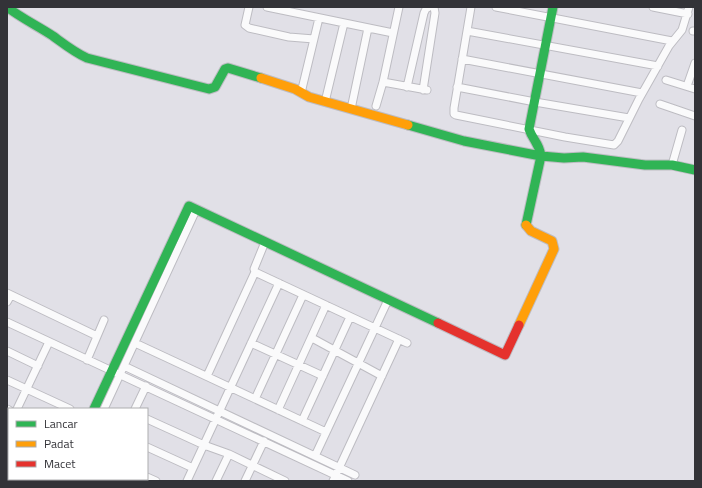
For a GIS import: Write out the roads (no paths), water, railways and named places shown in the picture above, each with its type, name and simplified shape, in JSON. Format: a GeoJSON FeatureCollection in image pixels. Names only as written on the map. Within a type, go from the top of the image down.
{"type":"FeatureCollection","features":[{"type":"Feature","properties":{"kind":"street"},"geometry":{"type":"LineString","coordinates":[[7,7],[66,45],[76,54],[209,89],[214,88],[222,71],[228,68],[295,88],[309,97],[325,102],[464,141],[541,156],[564,158],[583,157],[645,165],[672,165],[695,170]]}},
{"type":"Feature","properties":{"kind":"street"},"geometry":{"type":"LineString","coordinates":[[249,7],[246,25],[248,28],[289,37],[314,40]]}},
{"type":"Feature","properties":{"kind":"street"},"geometry":{"type":"LineString","coordinates":[[267,7],[393,33]]}},
{"type":"Feature","properties":{"kind":"street"},"geometry":{"type":"LineString","coordinates":[[376,106],[383,82],[399,7]]}},
{"type":"Feature","properties":{"kind":"street"},"geometry":{"type":"LineString","coordinates":[[408,87],[424,13],[429,7]]}},
{"type":"Feature","properties":{"kind":"street"},"geometry":{"type":"LineString","coordinates":[[383,82],[425,90],[435,13],[434,7]]}},
{"type":"Feature","properties":{"kind":"street"},"geometry":{"type":"LineString","coordinates":[[471,7],[457,86],[454,112],[456,115],[614,145],[618,141],[642,93],[672,41],[682,30],[688,11],[653,7]]}},
{"type":"Feature","properties":{"kind":"street"},"geometry":{"type":"LineString","coordinates":[[496,7],[672,41]]}},
{"type":"Feature","properties":{"kind":"street"},"geometry":{"type":"LineString","coordinates":[[104,408],[116,373],[189,206],[505,355],[554,249],[552,241],[531,231],[526,225],[541,156],[540,147],[531,136],[529,129],[553,7]]}},
{"type":"Feature","properties":{"kind":"street"},"geometry":{"type":"LineString","coordinates":[[301,93],[319,18]]}},
{"type":"Feature","properties":{"kind":"street"},"geometry":{"type":"LineString","coordinates":[[325,102],[344,23]]}},
{"type":"Feature","properties":{"kind":"street"},"geometry":{"type":"LineString","coordinates":[[351,109],[368,28]]}},
{"type":"Feature","properties":{"kind":"street"},"geometry":{"type":"LineString","coordinates":[[467,31],[658,66]]}},
{"type":"Feature","properties":{"kind":"street"},"geometry":{"type":"LineString","coordinates":[[462,58],[642,93]]}},
{"type":"Feature","properties":{"kind":"street"},"geometry":{"type":"LineString","coordinates":[[687,86],[695,63]]}},
{"type":"Feature","properties":{"kind":"street"},"geometry":{"type":"LineString","coordinates":[[666,80],[695,89]]}},
{"type":"Feature","properties":{"kind":"street"},"geometry":{"type":"LineString","coordinates":[[457,86],[535,102],[629,118]]}},
{"type":"Feature","properties":{"kind":"street"},"geometry":{"type":"LineString","coordinates":[[660,104],[695,116]]}},
{"type":"Feature","properties":{"kind":"street"},"geometry":{"type":"LineString","coordinates":[[672,165],[682,130]]}},
{"type":"Feature","properties":{"kind":"street"},"geometry":{"type":"LineString","coordinates":[[95,408],[116,373],[124,366],[196,210]]}},
{"type":"Feature","properties":{"kind":"street"},"geometry":{"type":"LineString","coordinates":[[207,376],[255,272],[254,269],[265,242]]}},
{"type":"Feature","properties":{"kind":"street"},"geometry":{"type":"LineString","coordinates":[[255,272],[407,344]]}},
{"type":"Feature","properties":{"kind":"street"},"geometry":{"type":"LineString","coordinates":[[187,481],[279,284]]}},
{"type":"Feature","properties":{"kind":"street"},"geometry":{"type":"LineString","coordinates":[[7,302],[9,294],[97,336]]}},
{"type":"Feature","properties":{"kind":"street"},"geometry":{"type":"LineString","coordinates":[[255,399],[303,295]]}},
{"type":"Feature","properties":{"kind":"street"},"geometry":{"type":"LineString","coordinates":[[315,456],[388,300]]}},
{"type":"Feature","properties":{"kind":"street"},"geometry":{"type":"LineString","coordinates":[[278,410],[326,305]]}},
{"type":"Feature","properties":{"kind":"street"},"geometry":{"type":"LineString","coordinates":[[302,421],[350,317]]}},
{"type":"Feature","properties":{"kind":"street"},"geometry":{"type":"LineString","coordinates":[[86,360],[104,320]]}},
{"type":"Feature","properties":{"kind":"street"},"geometry":{"type":"LineString","coordinates":[[7,322],[86,360],[264,441],[334,478],[348,481]]}},
{"type":"Feature","properties":{"kind":"street"},"geometry":{"type":"LineString","coordinates":[[312,338],[382,376]]}},
{"type":"Feature","properties":{"kind":"street"},"geometry":{"type":"LineString","coordinates":[[334,478],[399,339]]}},
{"type":"Feature","properties":{"kind":"street"},"geometry":{"type":"LineString","coordinates":[[17,408],[49,342]]}},
{"type":"Feature","properties":{"kind":"street"},"geometry":{"type":"LineString","coordinates":[[135,342],[326,432]]}},
{"type":"Feature","properties":{"kind":"street"},"geometry":{"type":"LineString","coordinates":[[251,343],[323,376]]}},
{"type":"Feature","properties":{"kind":"street"},"geometry":{"type":"LineString","coordinates":[[7,351],[38,366]]}},
{"type":"Feature","properties":{"kind":"street"},"geometry":{"type":"LineString","coordinates":[[124,366],[355,475]]}},
{"type":"Feature","properties":{"kind":"street"},"geometry":{"type":"LineString","coordinates":[[7,380],[66,408]]}},
{"type":"Feature","properties":{"kind":"street"},"geometry":{"type":"LineString","coordinates":[[135,408],[146,386]]}},
{"type":"Feature","properties":{"kind":"street"},"geometry":{"type":"LineString","coordinates":[[148,419],[204,445],[229,454],[276,479],[285,481]]}},
{"type":"Feature","properties":{"kind":"street"},"geometry":{"type":"LineString","coordinates":[[245,481],[264,441]]}},
{"type":"Feature","properties":{"kind":"street"},"geometry":{"type":"LineString","coordinates":[[148,447],[193,468]]}},
{"type":"Feature","properties":{"kind":"street"},"geometry":{"type":"LineString","coordinates":[[216,481],[229,454]]}}]}
